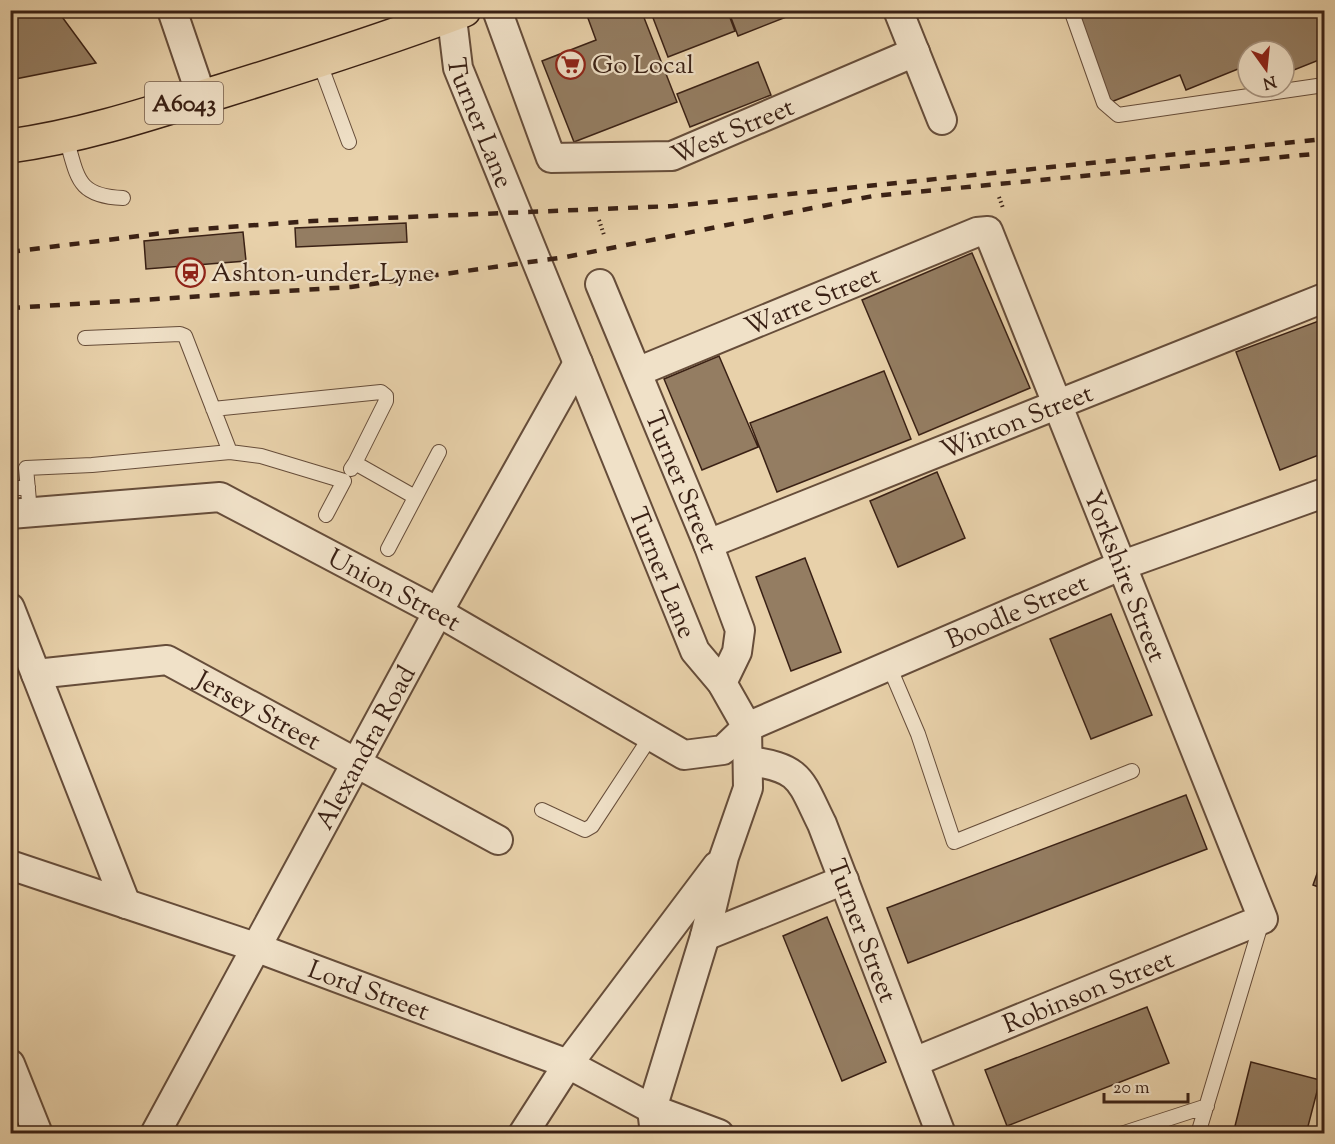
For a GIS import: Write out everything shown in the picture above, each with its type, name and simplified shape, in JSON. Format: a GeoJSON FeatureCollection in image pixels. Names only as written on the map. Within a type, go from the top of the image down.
{"type":"FeatureCollection","features":[{"type":"Feature","properties":{"kind":"highway","name":"A6043"},"geometry":{"type":"LineString","coordinates":[[10,146],[66,138],[202,98],[319,61],[456,12]]}},
{"type":"Feature","properties":{"kind":"street"},"geometry":{"type":"LineString","coordinates":[[172,10],[202,98]]}},
{"type":"Feature","properties":{"kind":"street","name":"West Street"},"geometry":{"type":"LineString","coordinates":[[497,10],[551,158],[672,156],[915,52]]}},
{"type":"Feature","properties":{"kind":"street"},"geometry":{"type":"LineString","coordinates":[[898,10],[942,120]]}},
{"type":"Feature","properties":{"kind":"street","name":"Turner Lane"},"geometry":{"type":"LineString","coordinates":[[456,12],[458,68],[695,651],[722,683],[747,727],[748,788],[724,857],[705,936],[654,1121]]}},
{"type":"Feature","properties":{"kind":"street","name":"Warre Street"},"geometry":{"type":"LineString","coordinates":[[637,372],[977,232],[988,231]]}},
{"type":"Feature","properties":{"kind":"street","name":"Yorkshire Street"},"geometry":{"type":"LineString","coordinates":[[988,231],[1263,919]]}},
{"type":"Feature","properties":{"kind":"street","name":"Turner Street"},"geometry":{"type":"LineString","coordinates":[[600,284],[708,544],[740,630],[737,652],[722,683]]}},
{"type":"Feature","properties":{"kind":"street","name":"Winton Street"},"geometry":{"type":"LineString","coordinates":[[708,544],[1324,298]]}},
{"type":"Feature","properties":{"kind":"street","name":"Alexandra Road"},"geometry":{"type":"LineString","coordinates":[[154,1134],[438,612],[578,363]]}},
{"type":"Feature","properties":{"kind":"street","name":"Boodle Street"},"geometry":{"type":"LineString","coordinates":[[747,727],[1120,566],[1324,493]]}},
{"type":"Feature","properties":{"kind":"street","name":"Union Street"},"geometry":{"type":"LineString","coordinates":[[23,504],[220,497],[438,612],[684,755],[723,750],[747,727]]}},
{"type":"Feature","properties":{"kind":"street"},"geometry":{"type":"LineString","coordinates":[[10,608],[126,904]]}},
{"type":"Feature","properties":{"kind":"street","name":"Jersey Street"},"geometry":{"type":"LineString","coordinates":[[36,674],[167,660],[498,840]]}},
{"type":"Feature","properties":{"kind":"street","name":"Turner Street"},"geometry":{"type":"LineString","coordinates":[[749,761],[779,765],[800,779],[822,824],[941,1134]]}},
{"type":"Feature","properties":{"kind":"street"},"geometry":{"type":"LineString","coordinates":[[523,1134],[568,1064],[724,857]]}},
{"type":"Feature","properties":{"kind":"street","name":"Lord Street"},"geometry":{"type":"LineString","coordinates":[[10,866],[255,947],[568,1064],[654,1121],[719,1134]]}},
{"type":"Feature","properties":{"kind":"street"},"geometry":{"type":"LineString","coordinates":[[705,936],[844,880]]}},
{"type":"Feature","properties":{"kind":"street","name":"Robinson Street"},"geometry":{"type":"LineString","coordinates":[[914,1062],[1263,919]]}},
{"type":"Feature","properties":{"kind":"street"},"geometry":{"type":"LineString","coordinates":[[13,1076],[38,1134]]}},
{"type":"Feature","properties":{"kind":"lane"},"geometry":{"type":"LineString","coordinates":[[1071,10],[1104,103],[1118,115],[1324,86]]}},
{"type":"Feature","properties":{"kind":"lane"},"geometry":{"type":"LineString","coordinates":[[319,61],[349,142]]}},
{"type":"Feature","properties":{"kind":"lane"},"geometry":{"type":"LineString","coordinates":[[66,138],[79,182],[100,197],[123,198]]}},
{"type":"Feature","properties":{"kind":"lane"},"geometry":{"type":"LineString","coordinates":[[85,338],[185,336],[230,452]]}},
{"type":"Feature","properties":{"kind":"lane"},"geometry":{"type":"LineString","coordinates":[[213,409],[381,392],[386,396],[386,401],[326,516]]}},
{"type":"Feature","properties":{"kind":"lane"},"geometry":{"type":"LineString","coordinates":[[23,504],[26,468],[92,465],[230,452],[261,456],[344,481]]}},
{"type":"Feature","properties":{"kind":"lane"},"geometry":{"type":"LineString","coordinates":[[388,549],[439,452]]}},
{"type":"Feature","properties":{"kind":"lane"},"geometry":{"type":"LineString","coordinates":[[355,463],[415,497]]}},
{"type":"Feature","properties":{"kind":"lane"},"geometry":{"type":"LineString","coordinates":[[10,489],[23,504]]}},
{"type":"Feature","properties":{"kind":"lane"},"geometry":{"type":"LineString","coordinates":[[889,666],[918,734],[954,842],[1132,771]]}},
{"type":"Feature","properties":{"kind":"lane"},"geometry":{"type":"LineString","coordinates":[[542,810],[585,830],[592,826],[651,736]]}},
{"type":"Feature","properties":{"kind":"lane"},"geometry":{"type":"LineString","coordinates":[[1198,1134],[1263,919]]}},
{"type":"Feature","properties":{"kind":"lane"},"geometry":{"type":"LineString","coordinates":[[1121,1134],[1206,1106]]}},
{"type":"Feature","properties":{"kind":"path"},"geometry":{"type":"LineString","coordinates":[[599,220],[604,235]]}},
{"type":"Feature","properties":{"kind":"building"},"geometry":{"type":"Polygon","coordinates":[[[10,10],[57,10],[96,63],[10,80],[10,10]]]}},
{"type":"Feature","properties":{"kind":"building"},"geometry":{"type":"Polygon","coordinates":[[[585,10],[641,10],[677,102],[574,142],[542,61],[596,40],[585,10]]]}},
{"type":"Feature","properties":{"kind":"building"},"geometry":{"type":"Polygon","coordinates":[[[650,10],[727,10],[735,31],[668,57],[650,10]]]}},
{"type":"Feature","properties":{"kind":"building"},"geometry":{"type":"Polygon","coordinates":[[[728,10],[804,10],[738,36],[728,10]]]}},
{"type":"Feature","properties":{"kind":"building"},"geometry":{"type":"Polygon","coordinates":[[[1075,10],[1324,10],[1324,58],[1296,69],[1296,39],[1236,39],[1236,70],[1186,90],[1180,75],[1111,102],[1075,10]]]}},
{"type":"Feature","properties":{"kind":"building"},"geometry":{"type":"Polygon","coordinates":[[[758,62],[771,95],[690,127],[677,94],[758,62]]]}},
{"type":"Feature","properties":{"kind":"building"},"geometry":{"type":"Polygon","coordinates":[[[406,223],[407,242],[296,247],[295,228],[406,223]]]}},
{"type":"Feature","properties":{"kind":"building"},"geometry":{"type":"Polygon","coordinates":[[[243,232],[246,261],[146,269],[144,241],[243,232]]]}},
{"type":"Feature","properties":{"kind":"building"},"geometry":{"type":"Polygon","coordinates":[[[972,253],[1030,388],[919,435],[862,300],[972,253]]]}},
{"type":"Feature","properties":{"kind":"building"},"geometry":{"type":"Polygon","coordinates":[[[1324,319],[1324,453],[1280,470],[1236,352],[1324,319]]]}},
{"type":"Feature","properties":{"kind":"building"},"geometry":{"type":"Polygon","coordinates":[[[719,356],[758,447],[702,470],[664,379],[719,356]]]}},
{"type":"Feature","properties":{"kind":"building"},"geometry":{"type":"Polygon","coordinates":[[[884,371],[911,439],[777,492],[750,423],[884,371]]]}},
{"type":"Feature","properties":{"kind":"building"},"geometry":{"type":"Polygon","coordinates":[[[937,472],[965,538],[898,567],[870,501],[937,472]]]}},
{"type":"Feature","properties":{"kind":"building"},"geometry":{"type":"Polygon","coordinates":[[[805,558],[841,652],[791,671],[756,577],[805,558]]]}},
{"type":"Feature","properties":{"kind":"building"},"geometry":{"type":"Polygon","coordinates":[[[1111,614],[1152,715],[1091,739],[1050,639],[1111,614]]]}},
{"type":"Feature","properties":{"kind":"building"},"geometry":{"type":"Polygon","coordinates":[[[1186,795],[1207,849],[908,963],[887,908],[1186,795]]]}},
{"type":"Feature","properties":{"kind":"building"},"geometry":{"type":"Polygon","coordinates":[[[1324,854],[1324,889],[1313,885],[1324,854]]]}},
{"type":"Feature","properties":{"kind":"building"},"geometry":{"type":"Polygon","coordinates":[[[827,917],[886,1062],[842,1081],[783,936],[827,917]]]}},
{"type":"Feature","properties":{"kind":"building"},"geometry":{"type":"Polygon","coordinates":[[[1147,1007],[1169,1063],[1007,1126],[985,1070],[1147,1007]]]}},
{"type":"Feature","properties":{"kind":"building"},"geometry":{"type":"Polygon","coordinates":[[[1251,1062],[1320,1080],[1306,1134],[1233,1134],[1251,1062]]]}},
{"type":"Feature","properties":{"kind":"railway"},"geometry":{"type":"LineString","coordinates":[[10,252],[187,230],[313,221],[673,206],[1324,139]]}},
{"type":"Feature","properties":{"kind":"railway"},"geometry":{"type":"LineString","coordinates":[[10,308],[351,287],[566,257],[873,196],[1324,153]]}},
{"type":"Feature","properties":{"kind":"place","name":"Go Local"},"geometry":{"type":"Point","coordinates":[571,64]}},
{"type":"Feature","properties":{"kind":"place","name":"Ashton-under-Lyne"},"geometry":{"type":"Point","coordinates":[190,272]}}]}
